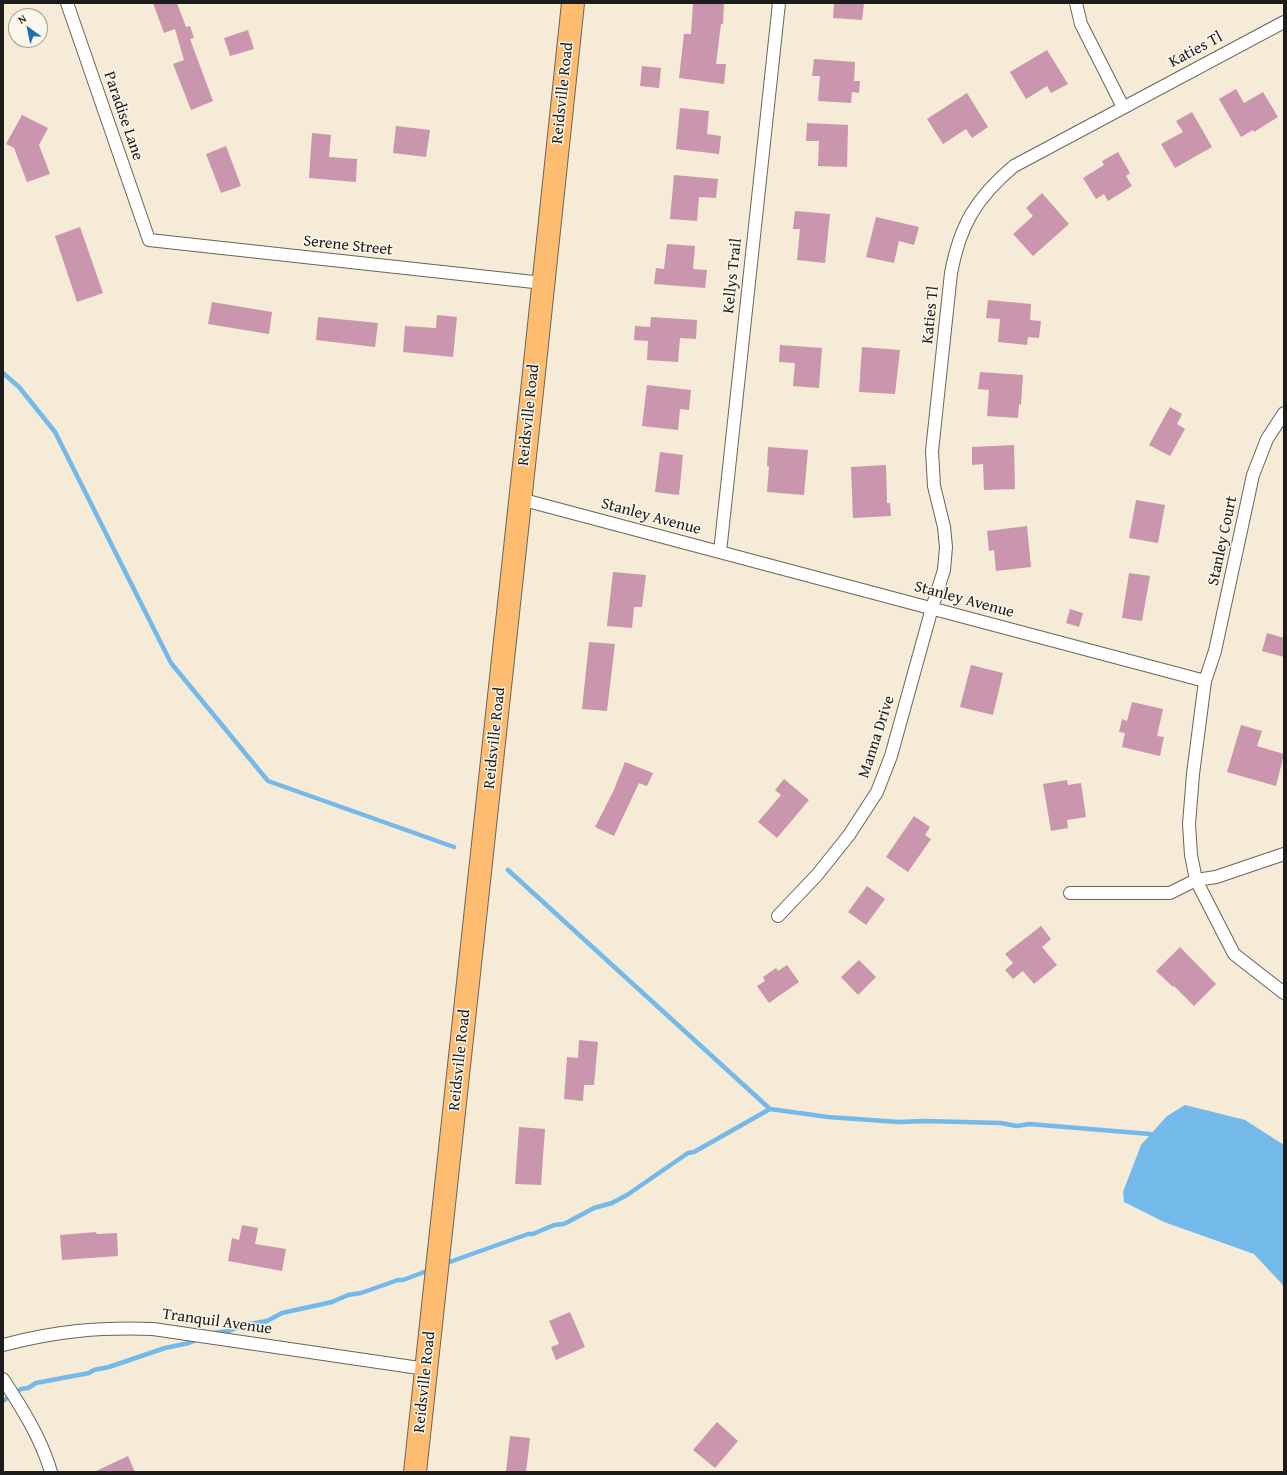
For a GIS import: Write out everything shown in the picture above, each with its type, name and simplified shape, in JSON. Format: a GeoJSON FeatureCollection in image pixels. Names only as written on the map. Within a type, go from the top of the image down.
{"type":"FeatureCollection","features":[{"type":"Feature","properties":{"kind":"highway","name":"Reidsville Road"},"geometry":{"type":"LineString","coordinates":[[415,1472],[573,3]]}},
{"type":"Feature","properties":{"kind":"street","name":"Paradise Lane"},"geometry":{"type":"LineString","coordinates":[[67,3],[149,240]]}},
{"type":"Feature","properties":{"kind":"street","name":"Kellys Trail"},"geometry":{"type":"LineString","coordinates":[[720,552],[779,3]]}},
{"type":"Feature","properties":{"kind":"street"},"geometry":{"type":"LineString","coordinates":[[1076,3],[1081,24],[1123,107]]}},
{"type":"Feature","properties":{"kind":"street","name":"Katies Tl"},"geometry":{"type":"LineString","coordinates":[[932,608],[944,570],[946,547],[944,527],[934,486],[932,451],[951,273],[955,250],[962,231],[972,212],[984,195],[1014,166],[1284,22]]}},
{"type":"Feature","properties":{"kind":"street","name":"Serene Street"},"geometry":{"type":"LineString","coordinates":[[149,240],[544,283]]}},
{"type":"Feature","properties":{"kind":"street","name":"Stanley Court"},"geometry":{"type":"LineString","coordinates":[[1205,681],[1215,651],[1254,475],[1267,439],[1284,414]]}},
{"type":"Feature","properties":{"kind":"street","name":"Stanley Avenue"},"geometry":{"type":"LineString","coordinates":[[520,499],[1205,681]]}},
{"type":"Feature","properties":{"kind":"street","name":"Manna Drive"},"geometry":{"type":"LineString","coordinates":[[778,916],[817,875],[850,835],[877,792],[891,756],[932,608]]}},
{"type":"Feature","properties":{"kind":"street"},"geometry":{"type":"LineString","coordinates":[[1205,681],[1193,774],[1189,824],[1191,855],[1196,880],[1234,954],[1284,993]]}},
{"type":"Feature","properties":{"kind":"street"},"geometry":{"type":"LineString","coordinates":[[1070,894],[1170,893],[1196,880],[1216,877],[1284,854]]}},
{"type":"Feature","properties":{"kind":"street","name":"Tranquil Avenue"},"geometry":{"type":"LineString","coordinates":[[3,1345],[50,1334],[84,1330],[116,1328],[153,1329],[426,1369]]}},
{"type":"Feature","properties":{"kind":"street"},"geometry":{"type":"LineString","coordinates":[[3,1379],[28,1418],[51,1472]]}},
{"type":"Feature","properties":{"kind":"water"},"geometry":{"type":"Polygon","coordinates":[[[1185,1105],[1245,1120],[1284,1145],[1284,1288],[1254,1254],[1164,1222],[1124,1202],[1123,1192],[1141,1145],[1167,1116],[1185,1105]]]}},
{"type":"Feature","properties":{"kind":"building"},"geometry":{"type":"Polygon","coordinates":[[[153,3],[177,3],[186,27],[190,26],[194,38],[190,39],[213,101],[191,110],[173,64],[184,60],[175,29],[164,33],[153,3]]]}},
{"type":"Feature","properties":{"kind":"building"},"geometry":{"type":"Polygon","coordinates":[[[693,3],[724,3],[723,24],[721,24],[716,64],[726,64],[724,84],[679,78],[684,34],[691,34],[693,3]]]}},
{"type":"Feature","properties":{"kind":"building"},"geometry":{"type":"Polygon","coordinates":[[[834,3],[864,3],[862,20],[833,18],[834,3]]]}},
{"type":"Feature","properties":{"kind":"building"},"geometry":{"type":"Polygon","coordinates":[[[248,30],[254,49],[230,56],[224,38],[248,30]]]}},
{"type":"Feature","properties":{"kind":"building"},"geometry":{"type":"Polygon","coordinates":[[[1047,50],[1068,84],[1051,93],[1047,86],[1026,99],[1010,72],[1047,50]]]}},
{"type":"Feature","properties":{"kind":"building"},"geometry":{"type":"Polygon","coordinates":[[[814,59],[855,62],[854,81],[860,81],[859,93],[852,92],[851,103],[818,101],[820,76],[812,76],[814,59]]]}},
{"type":"Feature","properties":{"kind":"building"},"geometry":{"type":"Polygon","coordinates":[[[642,66],[661,68],[659,88],[640,86],[642,66]]]}},
{"type":"Feature","properties":{"kind":"building"},"geometry":{"type":"Polygon","coordinates":[[[1236,89],[1244,103],[1263,92],[1278,117],[1254,132],[1253,130],[1241,137],[1219,99],[1236,89]]]}},
{"type":"Feature","properties":{"kind":"building"},"geometry":{"type":"Polygon","coordinates":[[[967,93],[988,127],[972,138],[966,129],[943,144],[927,119],[967,93]]]}},
{"type":"Feature","properties":{"kind":"building"},"geometry":{"type":"Polygon","coordinates":[[[680,108],[709,111],[707,134],[721,136],[719,154],[676,149],[680,108]]]}},
{"type":"Feature","properties":{"kind":"building"},"geometry":{"type":"Polygon","coordinates":[[[1192,112],[1212,147],[1175,168],[1161,144],[1183,132],[1176,121],[1192,112]]]}},
{"type":"Feature","properties":{"kind":"building"},"geometry":{"type":"Polygon","coordinates":[[[22,115],[48,128],[39,145],[50,174],[27,182],[14,148],[6,144],[22,115]]]}},
{"type":"Feature","properties":{"kind":"building"},"geometry":{"type":"Polygon","coordinates":[[[807,123],[848,125],[847,167],[818,166],[819,141],[806,141],[807,123]]]}},
{"type":"Feature","properties":{"kind":"building"},"geometry":{"type":"Polygon","coordinates":[[[396,126],[430,130],[426,157],[393,153],[396,126]]]}},
{"type":"Feature","properties":{"kind":"building"},"geometry":{"type":"Polygon","coordinates":[[[312,133],[331,135],[329,157],[357,159],[356,182],[309,178],[312,133]]]}},
{"type":"Feature","properties":{"kind":"building"},"geometry":{"type":"Polygon","coordinates":[[[226,146],[241,186],[221,193],[206,154],[226,146]]]}},
{"type":"Feature","properties":{"kind":"building"},"geometry":{"type":"Polygon","coordinates":[[[1118,152],[1130,173],[1126,176],[1132,186],[1108,201],[1104,194],[1096,199],[1083,178],[1104,165],[1102,161],[1118,152]]]}},
{"type":"Feature","properties":{"kind":"building"},"geometry":{"type":"Polygon","coordinates":[[[674,175],[718,179],[716,198],[699,197],[697,221],[670,219],[674,175]]]}},
{"type":"Feature","properties":{"kind":"building"},"geometry":{"type":"Polygon","coordinates":[[[1042,193],[1069,224],[1033,256],[1013,234],[1033,216],[1026,208],[1042,193]]]}},
{"type":"Feature","properties":{"kind":"building"},"geometry":{"type":"Polygon","coordinates":[[[795,211],[830,214],[825,263],[797,260],[800,229],[793,229],[795,211]]]}},
{"type":"Feature","properties":{"kind":"building"},"geometry":{"type":"Polygon","coordinates":[[[876,217],[919,227],[914,245],[899,241],[894,263],[866,257],[876,217]]]}},
{"type":"Feature","properties":{"kind":"building"},"geometry":{"type":"Polygon","coordinates":[[[80,227],[103,293],[77,302],[55,236],[80,227]]]}},
{"type":"Feature","properties":{"kind":"building"},"geometry":{"type":"Polygon","coordinates":[[[667,244],[695,246],[693,269],[707,270],[705,288],[654,284],[656,268],[664,269],[667,244]]]}},
{"type":"Feature","properties":{"kind":"building"},"geometry":{"type":"Polygon","coordinates":[[[988,300],[1031,304],[1030,320],[1041,321],[1039,338],[1028,337],[1027,345],[998,342],[1000,319],[986,318],[988,300]]]}},
{"type":"Feature","properties":{"kind":"building"},"geometry":{"type":"Polygon","coordinates":[[[212,302],[272,312],[269,334],[208,324],[212,302]]]}},
{"type":"Feature","properties":{"kind":"building"},"geometry":{"type":"Polygon","coordinates":[[[437,315],[457,317],[453,357],[403,352],[405,326],[436,328],[437,315]]]}},
{"type":"Feature","properties":{"kind":"building"},"geometry":{"type":"Polygon","coordinates":[[[318,317],[378,323],[375,347],[316,340],[318,317]]]}},
{"type":"Feature","properties":{"kind":"building"},"geometry":{"type":"Polygon","coordinates":[[[651,317],[697,320],[696,339],[680,338],[678,362],[647,360],[648,341],[634,340],[635,326],[650,327],[651,317]]]}},
{"type":"Feature","properties":{"kind":"building"},"geometry":{"type":"Polygon","coordinates":[[[780,345],[822,348],[819,388],[793,386],[795,363],[779,362],[780,345]]]}},
{"type":"Feature","properties":{"kind":"building"},"geometry":{"type":"Polygon","coordinates":[[[862,347],[900,350],[895,394],[859,392],[862,347]]]}},
{"type":"Feature","properties":{"kind":"building"},"geometry":{"type":"Polygon","coordinates":[[[980,372],[1023,375],[1021,405],[1019,404],[1018,418],[987,416],[989,390],[978,389],[980,372]]]}},
{"type":"Feature","properties":{"kind":"building"},"geometry":{"type":"Polygon","coordinates":[[[647,385],[691,390],[689,410],[680,409],[678,430],[642,426],[647,385]]]}},
{"type":"Feature","properties":{"kind":"building"},"geometry":{"type":"Polygon","coordinates":[[[1170,407],[1182,414],[1177,424],[1185,429],[1170,456],[1149,445],[1170,407]]]}},
{"type":"Feature","properties":{"kind":"building"},"geometry":{"type":"Polygon","coordinates":[[[1014,445],[1015,489],[984,490],[983,464],[972,465],[972,447],[1014,445]]]}},
{"type":"Feature","properties":{"kind":"building"},"geometry":{"type":"Polygon","coordinates":[[[768,447],[808,450],[804,495],[767,492],[769,466],[767,466],[768,447]]]}},
{"type":"Feature","properties":{"kind":"building"},"geometry":{"type":"Polygon","coordinates":[[[660,452],[683,455],[679,495],[655,492],[660,452]]]}},
{"type":"Feature","properties":{"kind":"building"},"geometry":{"type":"Polygon","coordinates":[[[886,465],[887,503],[890,503],[891,516],[853,518],[851,467],[886,465]]]}},
{"type":"Feature","properties":{"kind":"building"},"geometry":{"type":"Polygon","coordinates":[[[1136,500],[1165,505],[1158,543],[1129,538],[1136,500]]]}},
{"type":"Feature","properties":{"kind":"building"},"geometry":{"type":"Polygon","coordinates":[[[1027,526],[1031,567],[996,571],[994,550],[989,551],[987,531],[1027,526]]]}},
{"type":"Feature","properties":{"kind":"building"},"geometry":{"type":"Polygon","coordinates":[[[613,572],[646,575],[642,607],[634,607],[632,628],[607,626],[613,572]]]}},
{"type":"Feature","properties":{"kind":"building"},"geometry":{"type":"Polygon","coordinates":[[[1129,573],[1150,576],[1142,621],[1122,618],[1129,573]]]}},
{"type":"Feature","properties":{"kind":"building"},"geometry":{"type":"Polygon","coordinates":[[[1070,609],[1083,613],[1079,627],[1066,623],[1070,609]]]}},
{"type":"Feature","properties":{"kind":"building"},"geometry":{"type":"Polygon","coordinates":[[[1267,633],[1284,638],[1284,657],[1262,651],[1267,633]]]}},
{"type":"Feature","properties":{"kind":"building"},"geometry":{"type":"Polygon","coordinates":[[[589,642],[615,644],[607,711],[582,709],[589,642]]]}},
{"type":"Feature","properties":{"kind":"building"},"geometry":{"type":"Polygon","coordinates":[[[971,665],[1003,673],[993,715],[960,707],[971,665]]]}},
{"type":"Feature","properties":{"kind":"building"},"geometry":{"type":"Polygon","coordinates":[[[1132,702],[1163,709],[1157,736],[1164,737],[1160,756],[1122,747],[1125,733],[1119,732],[1122,719],[1127,721],[1132,702]]]}},
{"type":"Feature","properties":{"kind":"building"},"geometry":{"type":"Polygon","coordinates":[[[1241,725],[1262,731],[1257,746],[1284,754],[1276,786],[1227,772],[1241,725]]]}},
{"type":"Feature","properties":{"kind":"building"},"geometry":{"type":"Polygon","coordinates":[[[625,762],[653,773],[647,786],[639,783],[614,836],[595,827],[613,792],[625,762]]]}},
{"type":"Feature","properties":{"kind":"building"},"geometry":{"type":"Polygon","coordinates":[[[784,779],[809,800],[777,838],[758,822],[781,795],[775,790],[784,779]]]}},
{"type":"Feature","properties":{"kind":"building"},"geometry":{"type":"Polygon","coordinates":[[[1067,780],[1068,785],[1081,783],[1086,817],[1067,820],[1068,828],[1051,831],[1043,784],[1067,780]]]}},
{"type":"Feature","properties":{"kind":"building"},"geometry":{"type":"Polygon","coordinates":[[[914,816],[930,827],[925,835],[931,839],[908,872],[886,857],[914,816]]]}},
{"type":"Feature","properties":{"kind":"building"},"geometry":{"type":"Polygon","coordinates":[[[867,886],[885,899],[866,925],[848,912],[867,886]]]}},
{"type":"Feature","properties":{"kind":"building"},"geometry":{"type":"Polygon","coordinates":[[[1041,926],[1051,939],[1042,947],[1057,965],[1034,984],[1023,971],[1013,979],[1005,970],[1013,963],[1005,954],[1041,926]]]}},
{"type":"Feature","properties":{"kind":"building"},"geometry":{"type":"Polygon","coordinates":[[[1180,947],[1216,984],[1194,1006],[1156,971],[1180,947]]]}},
{"type":"Feature","properties":{"kind":"building"},"geometry":{"type":"Polygon","coordinates":[[[859,960],[876,977],[858,995],[841,977],[859,960]]]}},
{"type":"Feature","properties":{"kind":"building"},"geometry":{"type":"Polygon","coordinates":[[[787,965],[799,982],[769,1003],[757,986],[765,981],[763,977],[776,968],[778,971],[787,965]]]}},
{"type":"Feature","properties":{"kind":"building"},"geometry":{"type":"Polygon","coordinates":[[[579,1040],[598,1042],[594,1085],[584,1085],[583,1101],[564,1099],[567,1057],[578,1058],[579,1040]]]}},
{"type":"Feature","properties":{"kind":"building"},"geometry":{"type":"Polygon","coordinates":[[[519,1127],[545,1129],[541,1185],[515,1184],[519,1127]]]}},
{"type":"Feature","properties":{"kind":"building"},"geometry":{"type":"Polygon","coordinates":[[[242,1225],[258,1228],[255,1244],[286,1249],[282,1271],[228,1261],[232,1238],[239,1240],[242,1225]]]}},
{"type":"Feature","properties":{"kind":"building"},"geometry":{"type":"Polygon","coordinates":[[[96,1232],[97,1234],[117,1233],[118,1256],[62,1260],[60,1235],[96,1232]]]}},
{"type":"Feature","properties":{"kind":"building"},"geometry":{"type":"Polygon","coordinates":[[[570,1312],[585,1347],[556,1360],[551,1347],[559,1344],[549,1321],[570,1312]]]}},
{"type":"Feature","properties":{"kind":"building"},"geometry":{"type":"Polygon","coordinates":[[[717,1422],[738,1441],[715,1468],[693,1450],[717,1422]]]}},
{"type":"Feature","properties":{"kind":"building"},"geometry":{"type":"Polygon","coordinates":[[[510,1436],[530,1438],[526,1472],[506,1472],[510,1436]]]}},
{"type":"Feature","properties":{"kind":"building"},"geometry":{"type":"Polygon","coordinates":[[[128,1456],[135,1472],[94,1472],[128,1456]]]}},
{"type":"Feature","properties":{"kind":"waterway"},"geometry":{"type":"LineString","coordinates":[[3,373],[19,387],[55,432],[171,663],[268,781],[454,847]]}},
{"type":"Feature","properties":{"kind":"waterway"},"geometry":{"type":"LineString","coordinates":[[508,870],[770,1109],[828,1117],[899,1122],[925,1121],[1001,1123],[1017,1126],[1029,1124],[1150,1134],[1154,1139]]}},
{"type":"Feature","properties":{"kind":"waterway"},"geometry":{"type":"LineString","coordinates":[[444,1264],[528,1234],[533,1234],[554,1225],[564,1224],[594,1208],[612,1203],[627,1195],[688,1153],[694,1152],[770,1109]]}},
{"type":"Feature","properties":{"kind":"waterway"},"geometry":{"type":"LineString","coordinates":[[214,1333],[229,1331],[243,1325],[267,1321],[282,1313],[332,1302],[348,1295],[361,1293],[432,1269]]}},
{"type":"Feature","properties":{"kind":"waterway"},"geometry":{"type":"LineString","coordinates":[[3,1401],[21,1389],[28,1388],[36,1383],[89,1373],[94,1370],[109,1367],[165,1348],[189,1343],[198,1339]]}}]}
